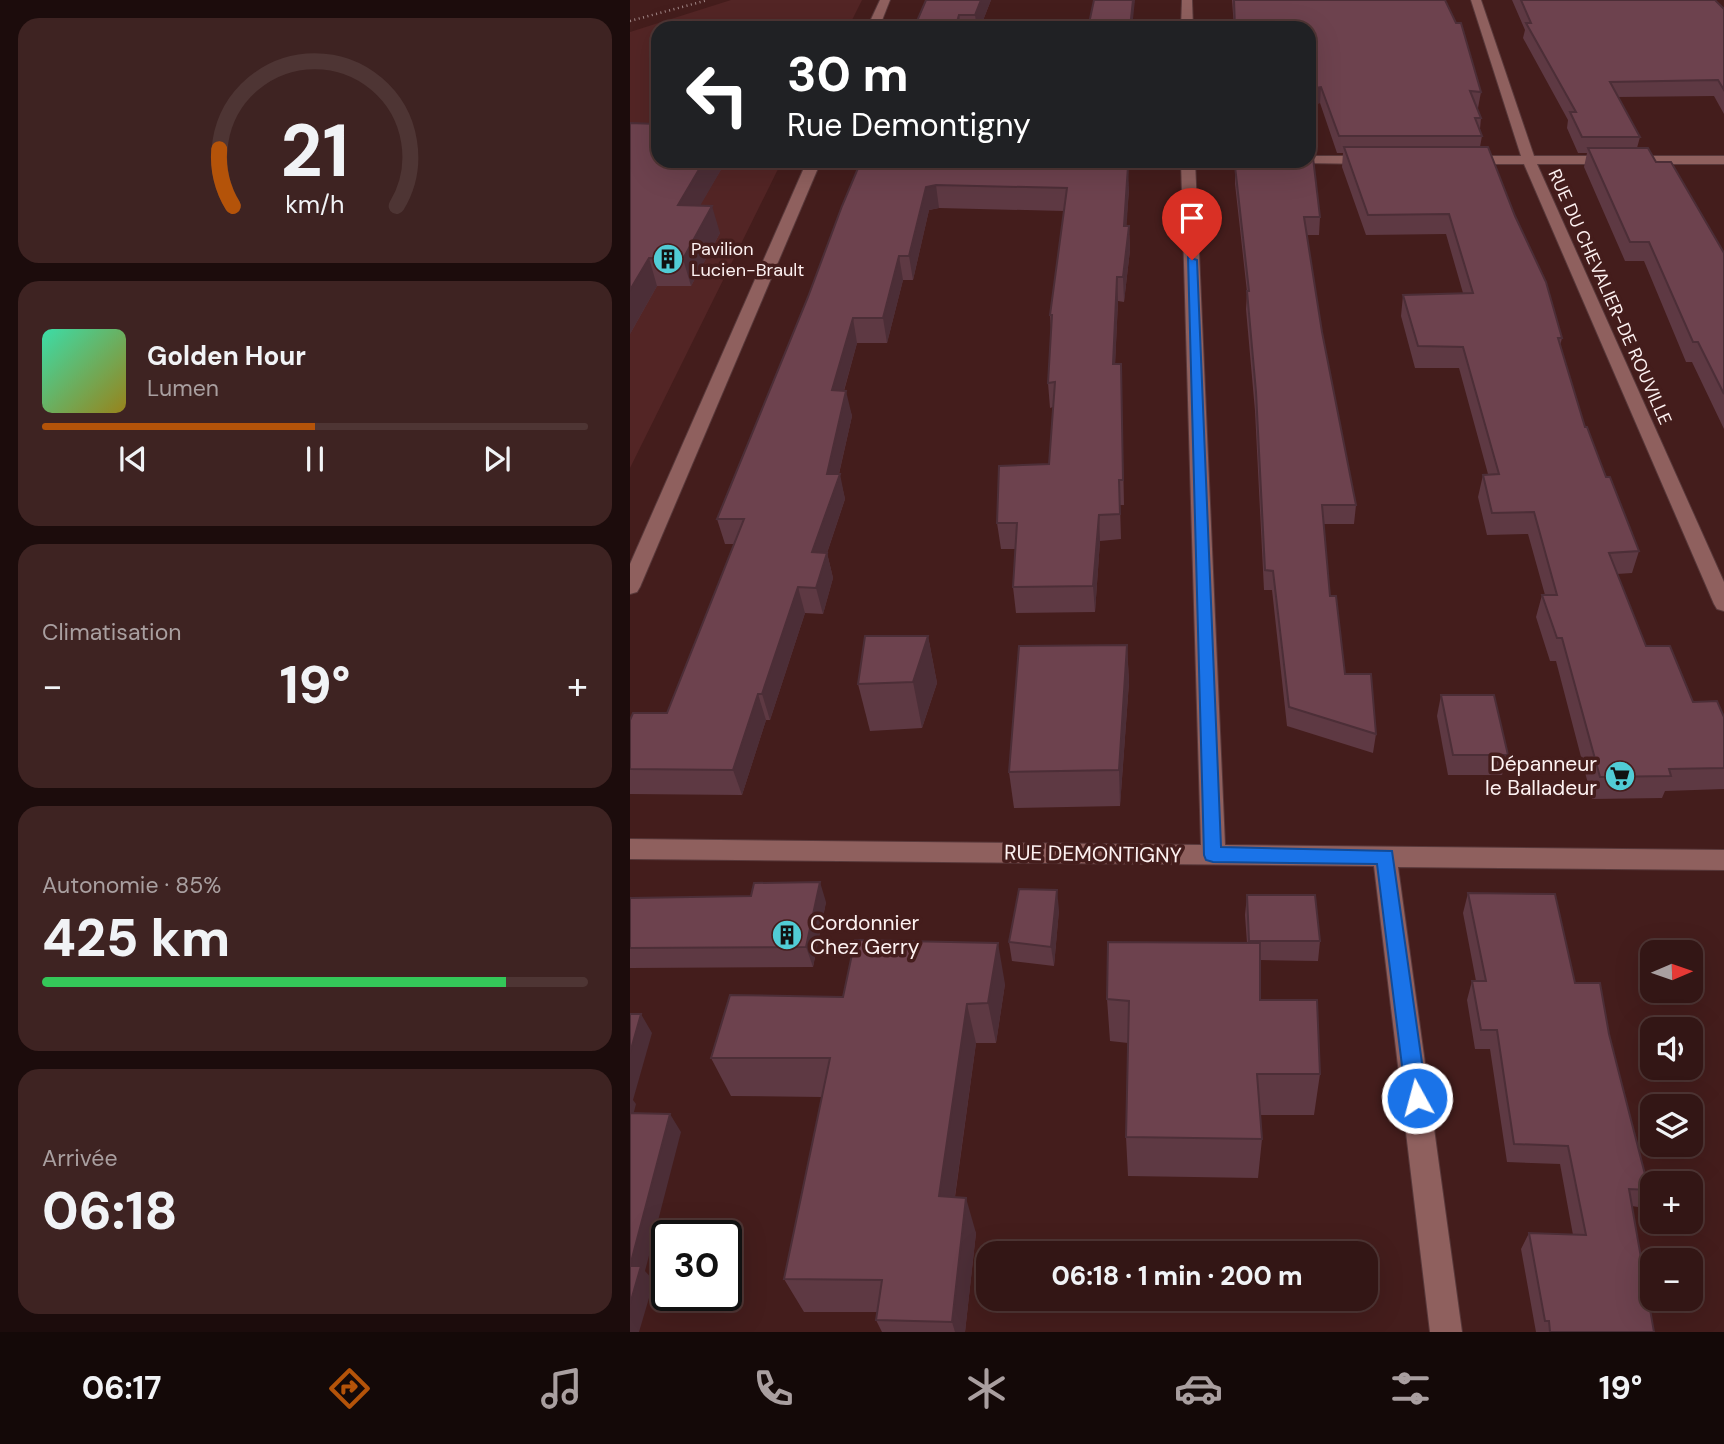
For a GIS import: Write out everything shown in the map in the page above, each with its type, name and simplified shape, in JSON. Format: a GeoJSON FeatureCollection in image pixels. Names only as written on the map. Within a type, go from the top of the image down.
{"type":"FeatureCollection","features":[{"type":"Feature","properties":{"kind":"street"},"geometry":{"type":"LineString","coordinates":[[876,21],[885,0]]}},
{"type":"Feature","properties":{"kind":"street"},"geometry":{"type":"LineString","coordinates":[[1187,0],[1187,21]]}},
{"type":"Feature","properties":{"kind":"street","name":"RUE DU CHEVALIER-DE ROUVILLE"},"geometry":{"type":"LineString","coordinates":[[1476,0],[1530,160],[1724,604]]}},
{"type":"Feature","properties":{"kind":"street"},"geometry":{"type":"LineString","coordinates":[[1316,160],[1378,160]]}},
{"type":"Feature","properties":{"kind":"street"},"geometry":{"type":"LineString","coordinates":[[1447,160],[1724,160]]}},
{"type":"Feature","properties":{"kind":"street"},"geometry":{"type":"LineString","coordinates":[[630,587],[811,168]]}},
{"type":"Feature","properties":{"kind":"street"},"geometry":{"type":"LineString","coordinates":[[1188,168],[1213,855]]}},
{"type":"Feature","properties":{"kind":"street","name":"RUE DEMONTIGNY"},"geometry":{"type":"LineString","coordinates":[[630,849],[1724,860]]}},
{"type":"Feature","properties":{"kind":"street"},"geometry":{"type":"LineString","coordinates":[[1385,856],[1446,1332]]}},
{"type":"Feature","properties":{"kind":"path"},"geometry":{"type":"LineString","coordinates":[[630,21],[708,0]]}},
{"type":"Feature","properties":{"kind":"shaded area"},"geometry":{"type":"Polygon","coordinates":[[[731,0],[862,0],[852,21],[665,21],[731,0]]]}},
{"type":"Feature","properties":{"kind":"shaded area"},"geometry":{"type":"Polygon","coordinates":[[[651,25],[651,168],[779,168],[630,468],[630,32],[651,25]]]}},
{"type":"Feature","properties":{"kind":"building"},"geometry":{"type":"Polygon","coordinates":[[[926,0],[981,0],[975,15],[959,15],[957,21],[917,21],[926,0]]]}},
{"type":"Feature","properties":{"kind":"building"},"geometry":{"type":"Polygon","coordinates":[[[1094,0],[1133,0],[1131,21],[1090,21],[1094,0]]]}},
{"type":"Feature","properties":{"kind":"building"},"geometry":{"type":"Polygon","coordinates":[[[1234,0],[1445,0],[1456,23],[1461,23],[1481,92],[1470,91],[1481,118],[1475,118],[1482,136],[1339,136],[1321,87],[1316,88],[1316,21],[1235,21],[1234,0]]]}},
{"type":"Feature","properties":{"kind":"building"},"geometry":{"type":"Polygon","coordinates":[[[1521,0],[1715,0],[1724,9],[1724,90],[1718,80],[1610,82],[1640,137],[1582,137],[1570,112],[1576,112],[1526,23],[1531,23],[1521,0]]]}},
{"type":"Feature","properties":{"kind":"building"},"geometry":{"type":"Polygon","coordinates":[[[630,123],[651,124],[651,168],[700,168],[678,205],[712,206],[683,259],[649,258],[630,290],[630,123]]]}},
{"type":"Feature","properties":{"kind":"building"},"geometry":{"type":"Polygon","coordinates":[[[1344,147],[1488,147],[1515,216],[1546,282],[1562,338],[1558,338],[1585,427],[1606,477],[1610,477],[1639,551],[1609,553],[1646,646],[1670,646],[1693,702],[1717,701],[1724,717],[1724,768],[1669,769],[1671,776],[1600,777],[1562,638],[1557,638],[1542,595],[1557,595],[1534,512],[1492,513],[1483,475],[1499,474],[1463,347],[1418,346],[1403,295],[1473,293],[1449,214],[1368,215],[1344,147]]]}},
{"type":"Feature","properties":{"kind":"building"},"geometry":{"type":"Polygon","coordinates":[[[1588,148],[1648,148],[1656,162],[1671,162],[1724,253],[1724,394],[1698,342],[1693,342],[1649,242],[1630,242],[1588,148]]]}},
{"type":"Feature","properties":{"kind":"building"},"geometry":{"type":"Polygon","coordinates":[[[858,168],[1128,168],[1124,226],[1129,226],[1123,277],[1117,277],[1113,364],[1121,364],[1123,480],[1119,480],[1120,514],[1099,515],[1093,586],[1013,587],[1017,523],[997,523],[999,466],[1049,464],[1055,382],[1048,383],[1050,315],[1067,188],[926,187],[909,256],[899,256],[883,318],[853,318],[832,390],[846,391],[827,474],[840,474],[812,552],[827,553],[816,588],[798,587],[733,770],[630,769],[630,720],[633,713],[667,713],[744,519],[717,519],[808,297],[858,168]]]}},
{"type":"Feature","properties":{"kind":"building"},"geometry":{"type":"Polygon","coordinates":[[[1235,168],[1314,168],[1320,217],[1304,217],[1322,332],[1356,505],[1322,505],[1330,596],[1336,596],[1345,674],[1371,674],[1376,734],[1289,707],[1273,571],[1265,570],[1249,291],[1235,168]]]}},
{"type":"Feature","properties":{"kind":"building"},"geometry":{"type":"Polygon","coordinates":[[[865,636],[928,636],[913,682],[858,684],[865,636]]]}},
{"type":"Feature","properties":{"kind":"building"},"geometry":{"type":"Polygon","coordinates":[[[1127,645],[1119,770],[1009,772],[1019,646],[1127,645]]]}},
{"type":"Feature","properties":{"kind":"building"},"geometry":{"type":"Polygon","coordinates":[[[1441,695],[1494,695],[1508,755],[1453,755],[1441,695]]]}},
{"type":"Feature","properties":{"kind":"building"},"geometry":{"type":"Polygon","coordinates":[[[820,882],[806,947],[630,948],[630,898],[751,896],[754,883],[820,882]]]}},
{"type":"Feature","properties":{"kind":"building"},"geometry":{"type":"Polygon","coordinates":[[[1019,889],[1057,890],[1051,947],[1009,942],[1019,889]]]}},
{"type":"Feature","properties":{"kind":"building"},"geometry":{"type":"Polygon","coordinates":[[[1468,893],[1555,894],[1575,983],[1600,983],[1609,1034],[1644,1171],[1640,1171],[1640,1190],[1629,1189],[1640,1252],[1640,1311],[1650,1311],[1654,1332],[1550,1332],[1549,1321],[1545,1321],[1529,1233],[1586,1235],[1568,1146],[1514,1144],[1497,1030],[1481,1030],[1472,981],[1486,981],[1468,893]]]}},
{"type":"Feature","properties":{"kind":"building"},"geometry":{"type":"Polygon","coordinates":[[[1247,895],[1315,895],[1320,941],[1249,941],[1247,895]]]}},
{"type":"Feature","properties":{"kind":"building"},"geometry":{"type":"Polygon","coordinates":[[[855,940],[998,943],[988,1003],[967,1004],[939,1196],[966,1198],[952,1322],[876,1320],[882,1280],[784,1279],[830,1058],[711,1058],[730,995],[843,997],[855,940]]]}},
{"type":"Feature","properties":{"kind":"building"},"geometry":{"type":"Polygon","coordinates":[[[1108,942],[1260,943],[1260,1000],[1317,1000],[1320,1074],[1257,1074],[1262,1139],[1126,1137],[1129,1001],[1107,999],[1108,942]]]}},
{"type":"Feature","properties":{"kind":"building"},"geometry":{"type":"Polygon","coordinates":[[[630,1014],[641,1014],[630,1053],[630,1014]]]}},
{"type":"Feature","properties":{"kind":"building"},"geometry":{"type":"Polygon","coordinates":[[[630,1113],[670,1114],[630,1266],[630,1113]]]}},
{"type":"Feature","properties":{"kind":"building"},"geometry":{"type":"Polygon","coordinates":[[[630,1266],[641,1266],[630,1304],[630,1266]]]}},
{"type":"Feature","properties":{"kind":"place","name":"Pavilion Lucien-Brault"},"geometry":{"type":"Point","coordinates":[668,259]}},
{"type":"Feature","properties":{"kind":"place","name":"Dépanneur le Balladeur"},"geometry":{"type":"Point","coordinates":[1620,776]}},
{"type":"Feature","properties":{"kind":"place","name":"Cordonnier Chez Gerry"},"geometry":{"type":"Point","coordinates":[787,935]}},
{"type":"Feature","properties":{"kind":"route"},"geometry":{"type":"LineString","coordinates":[[1192,260],[1213,855],[1385,856],[1417,1098]]}}]}
